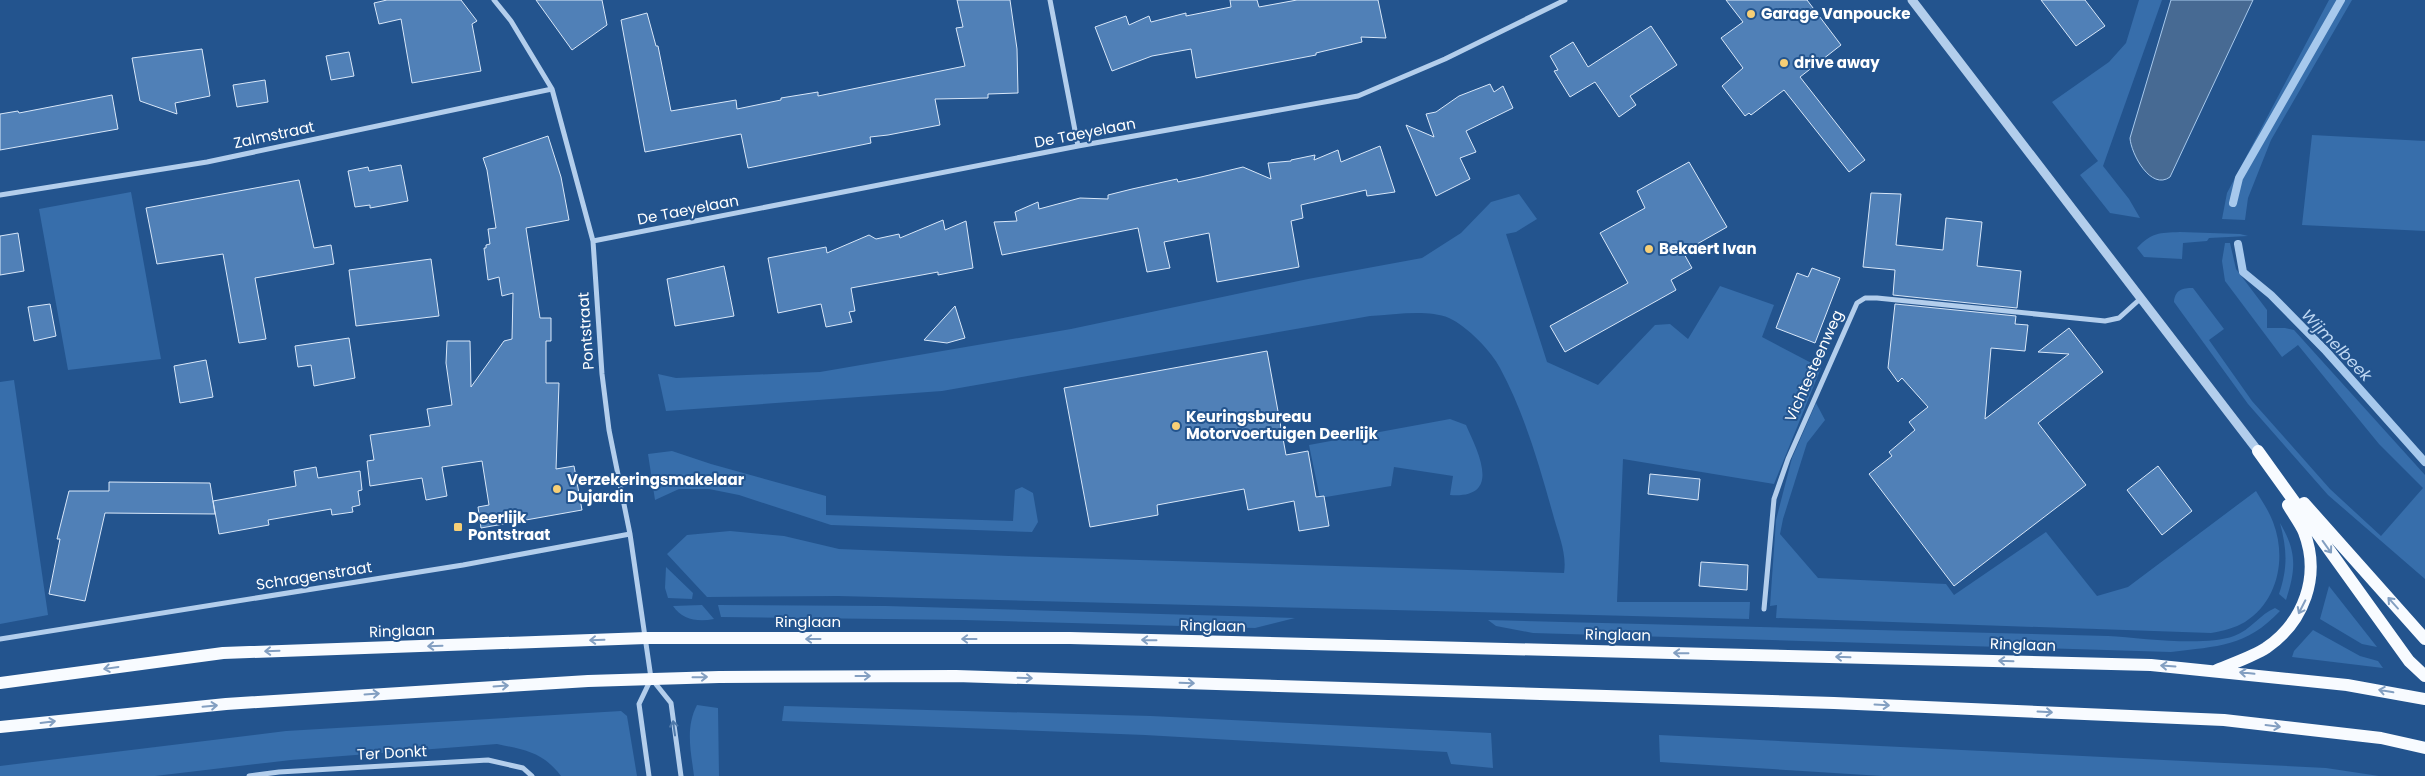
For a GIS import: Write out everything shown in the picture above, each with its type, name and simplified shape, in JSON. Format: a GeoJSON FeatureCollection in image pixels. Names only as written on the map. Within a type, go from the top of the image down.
{"type":"FeatureCollection","features":[{"type":"Feature","properties":{"kind":"main road"},"geometry":{"type":"LineString","coordinates":[[2258,451],[2425,639]]}},
{"type":"Feature","properties":{"kind":"main road"},"geometry":{"type":"LineString","coordinates":[[2217,670],[2266,648],[2292,624],[2306,600],[2312,569],[2304,533],[2258,451]]}},
{"type":"Feature","properties":{"kind":"main road"},"geometry":{"type":"LineString","coordinates":[[2258,451],[2409,661],[2425,676]]}},
{"type":"Feature","properties":{"kind":"main road","name":"Ringlaan"},"geometry":{"type":"LineString","coordinates":[[0,683],[223,653],[646,638],[1070,638],[2122,664],[2217,670],[2347,685],[2425,699]]}},
{"type":"Feature","properties":{"kind":"main road"},"geometry":{"type":"LineString","coordinates":[[0,728],[226,704],[651,678],[956,676],[1853,704],[2224,720],[2381,738],[2425,748]]}},
{"type":"Feature","properties":{"kind":"street","name":"Pontstraat"},"geometry":{"type":"LineString","coordinates":[[494,0],[511,21],[552,89],[593,241],[602,374],[609,430],[630,534],[651,678]]}},
{"type":"Feature","properties":{"kind":"street"},"geometry":{"type":"LineString","coordinates":[[1050,0],[1078,146]]}},
{"type":"Feature","properties":{"kind":"street","name":"De Taeyelaan"},"geometry":{"type":"LineString","coordinates":[[593,241],[1078,146],[1358,96],[1445,59],[1566,0]]}},
{"type":"Feature","properties":{"kind":"street"},"geometry":{"type":"LineString","coordinates":[[1912,0],[2258,451]]}},
{"type":"Feature","properties":{"kind":"street","name":"Zalmstraat"},"geometry":{"type":"LineString","coordinates":[[0,196],[207,162],[552,89]]}},
{"type":"Feature","properties":{"kind":"street","name":"Vichtesteenweg"},"geometry":{"type":"LineString","coordinates":[[1764,609],[1774,499],[1791,451],[1857,303],[1865,298],[1877,298],[2105,321],[2119,318],[2140,299]]}},
{"type":"Feature","properties":{"kind":"street","name":"Schragenstraat"},"geometry":{"type":"LineString","coordinates":[[0,639],[463,565],[630,534]]}},
{"type":"Feature","properties":{"kind":"street"},"geometry":{"type":"LineString","coordinates":[[649,776],[639,704],[651,678],[671,703],[681,776]]}},
{"type":"Feature","properties":{"kind":"street","name":"Ter Donkt"},"geometry":{"type":"LineString","coordinates":[[249,776],[279,772],[488,760],[523,768],[532,776]]}},
{"type":"Feature","properties":{"kind":"shaded area"},"geometry":{"type":"Polygon","coordinates":[[[2139,0],[2162,0],[2103,166],[2129,199],[2140,218],[2110,213],[2080,175],[2098,161],[2052,102],[2109,62],[2126,43],[2139,0]]]}},
{"type":"Feature","properties":{"kind":"shaded area"},"geometry":{"type":"Polygon","coordinates":[[[2171,0],[2253,0],[2170,177],[2163,180],[2156,179],[2143,169],[2134,153],[2130,138],[2171,0]]]}},
{"type":"Feature","properties":{"kind":"shaded area"},"geometry":{"type":"Polygon","coordinates":[[[2329,0],[2352,0],[2271,140],[2248,198],[2245,220],[2222,219],[2227,193],[2329,0]]]}},
{"type":"Feature","properties":{"kind":"shaded area"},"geometry":{"type":"Polygon","coordinates":[[[2312,135],[2425,141],[2425,231],[2302,225],[2312,135]]]}},
{"type":"Feature","properties":{"kind":"shaded area"},"geometry":{"type":"Polygon","coordinates":[[[131,192],[161,359],[68,370],[39,209],[131,192]]]}},
{"type":"Feature","properties":{"kind":"shaded area"},"geometry":{"type":"Polygon","coordinates":[[[1519,194],[1537,219],[1516,232],[1506,234],[1547,362],[1598,385],[1655,325],[1670,324],[1688,339],[1720,286],[1774,305],[1762,337],[1821,368],[1774,484],[1623,459],[1617,602],[1750,602],[1749,619],[838,596],[707,597],[667,554],[687,535],[730,531],[784,536],[839,549],[1564,573],[1562,545],[1543,480],[1524,422],[1509,386],[1496,362],[1478,340],[1456,322],[1440,315],[1410,313],[1370,316],[942,391],[666,411],[658,374],[676,378],[820,372],[1071,329],[1308,279],[1422,258],[1461,233],[1491,202],[1519,194]]]}},
{"type":"Feature","properties":{"kind":"shaded area"},"geometry":{"type":"Polygon","coordinates":[[[2180,232],[2240,234],[2248,236],[2209,238],[2207,241],[2183,243],[2182,259],[2144,257],[2137,248],[2156,234],[2180,232]]]}},
{"type":"Feature","properties":{"kind":"shaded area"},"geometry":{"type":"Polygon","coordinates":[[[2225,243],[2230,243],[2236,269],[2267,310],[2267,328],[2294,330],[2425,475],[2425,579],[2328,495],[2248,404],[2174,302],[2178,292],[2186,288],[2193,288],[2224,329],[2209,340],[2252,401],[2330,489],[2381,536],[2423,488],[2379,444],[2298,345],[2282,357],[2225,281],[2222,261],[2225,243]]]}},
{"type":"Feature","properties":{"kind":"shaded area"},"geometry":{"type":"Polygon","coordinates":[[[14,380],[48,615],[0,624],[0,382],[14,380]]]}},
{"type":"Feature","properties":{"kind":"shaded area"},"geometry":{"type":"Polygon","coordinates":[[[1816,403],[1825,420],[1807,443],[1780,534],[1818,578],[1946,584],[1954,595],[2046,532],[2097,596],[2128,587],[2256,491],[2270,514],[2277,536],[2279,564],[2277,578],[2272,591],[2265,603],[2245,622],[2229,629],[2211,633],[1776,618],[1777,605],[1770,606],[1776,520],[1792,458],[1816,403]]]}},
{"type":"Feature","properties":{"kind":"shaded area"},"geometry":{"type":"Polygon","coordinates":[[[1450,419],[1466,425],[1476,448],[1482,472],[1482,482],[1477,490],[1466,494],[1450,495],[1453,476],[1394,467],[1391,486],[1320,498],[1309,445],[1450,419]]]}},
{"type":"Feature","properties":{"kind":"shaded area"},"geometry":{"type":"Polygon","coordinates":[[[672,451],[711,464],[826,496],[826,515],[1013,521],[1015,490],[1022,487],[1033,493],[1038,522],[1032,532],[831,525],[739,495],[709,489],[679,489],[655,500],[648,454],[672,451]]]}},
{"type":"Feature","properties":{"kind":"shaded area"},"geometry":{"type":"Polygon","coordinates":[[[2280,523],[2290,543],[2293,561],[2292,579],[2286,600],[2279,594],[2286,558],[2280,523]]]}},
{"type":"Feature","properties":{"kind":"shaded area"},"geometry":{"type":"Polygon","coordinates":[[[666,567],[693,593],[692,599],[668,598],[665,588],[666,567]]]}},
{"type":"Feature","properties":{"kind":"shaded area"},"geometry":{"type":"Polygon","coordinates":[[[2329,586],[2377,647],[2362,644],[2320,619],[2329,586]]]}},
{"type":"Feature","properties":{"kind":"shaded area"},"geometry":{"type":"Polygon","coordinates":[[[702,605],[714,619],[691,619],[681,614],[673,606],[702,605]]]}},
{"type":"Feature","properties":{"kind":"shaded area"},"geometry":{"type":"Polygon","coordinates":[[[718,605],[886,606],[1295,618],[1255,628],[964,620],[721,617],[718,605]]]}},
{"type":"Feature","properties":{"kind":"shaded area"},"geometry":{"type":"Polygon","coordinates":[[[2275,608],[2280,611],[2255,632],[2243,638],[2217,646],[2171,652],[1533,633],[1496,626],[1488,620],[2108,636],[2155,640],[2206,641],[2234,636],[2275,608]]]}},
{"type":"Feature","properties":{"kind":"shaded area"},"geometry":{"type":"Polygon","coordinates":[[[2313,630],[2360,656],[2378,661],[2383,668],[2292,657],[2294,651],[2313,630]]]}},
{"type":"Feature","properties":{"kind":"shaded area"},"geometry":{"type":"Polygon","coordinates":[[[697,705],[718,708],[719,776],[694,776],[690,749],[690,731],[693,714],[697,705]]]}},
{"type":"Feature","properties":{"kind":"shaded area"},"geometry":{"type":"Polygon","coordinates":[[[784,706],[1151,716],[1491,733],[1493,768],[1451,764],[1447,752],[1145,735],[782,721],[784,706]]]}},
{"type":"Feature","properties":{"kind":"shaded area"},"geometry":{"type":"Polygon","coordinates":[[[621,711],[627,716],[637,776],[561,776],[547,762],[533,753],[497,744],[291,760],[155,776],[0,776],[0,766],[286,731],[621,711]]]}},
{"type":"Feature","properties":{"kind":"shaded area"},"geometry":{"type":"Polygon","coordinates":[[[1659,735],[2326,768],[2379,776],[1882,776],[1660,762],[1659,735]]]}},
{"type":"Feature","properties":{"kind":"building"},"geometry":{"type":"Polygon","coordinates":[[[387,0],[461,0],[477,21],[472,24],[481,71],[412,83],[401,19],[379,24],[374,3],[387,0]]]}},
{"type":"Feature","properties":{"kind":"building"},"geometry":{"type":"Polygon","coordinates":[[[536,0],[602,0],[607,25],[572,50],[536,0]]]}},
{"type":"Feature","properties":{"kind":"building"},"geometry":{"type":"Polygon","coordinates":[[[957,0],[1010,0],[1017,49],[1018,93],[988,94],[988,98],[935,99],[940,125],[870,137],[871,143],[748,168],[741,134],[645,152],[621,20],[647,13],[656,46],[658,46],[671,111],[736,100],[737,109],[781,100],[781,98],[818,92],[818,96],[965,66],[956,28],[963,27],[957,0]]]}},
{"type":"Feature","properties":{"kind":"building"},"geometry":{"type":"Polygon","coordinates":[[[1230,0],[1257,0],[1259,7],[1297,0],[1378,0],[1386,38],[1361,37],[1362,42],[1316,53],[1316,55],[1196,78],[1191,49],[1152,56],[1112,71],[1095,27],[1126,16],[1129,25],[1149,16],[1151,22],[1186,13],[1186,16],[1231,7],[1230,0]]]}},
{"type":"Feature","properties":{"kind":"building"},"geometry":{"type":"Polygon","coordinates":[[[1726,0],[1807,0],[1841,45],[1800,77],[1865,160],[1849,172],[1784,90],[1751,115],[1749,113],[1745,116],[1722,86],[1743,68],[1721,38],[1743,22],[1726,0]]]}},
{"type":"Feature","properties":{"kind":"building"},"geometry":{"type":"Polygon","coordinates":[[[2041,0],[2085,0],[2105,26],[2076,46],[2041,0]]]}},
{"type":"Feature","properties":{"kind":"building"},"geometry":{"type":"Polygon","coordinates":[[[1651,26],[1677,65],[1630,96],[1636,105],[1619,117],[1595,82],[1570,97],[1554,71],[1558,70],[1550,56],[1573,42],[1588,67],[1651,26]]]}},
{"type":"Feature","properties":{"kind":"building"},"geometry":{"type":"Polygon","coordinates":[[[202,49],[210,96],[175,103],[177,114],[140,101],[132,58],[202,49]]]}},
{"type":"Feature","properties":{"kind":"building"},"geometry":{"type":"Polygon","coordinates":[[[349,52],[354,76],[331,80],[326,56],[349,52]]]}},
{"type":"Feature","properties":{"kind":"building"},"geometry":{"type":"Polygon","coordinates":[[[265,80],[268,102],[237,107],[233,85],[265,80]]]}},
{"type":"Feature","properties":{"kind":"building"},"geometry":{"type":"Polygon","coordinates":[[[1490,84],[1494,92],[1503,86],[1513,108],[1466,131],[1476,152],[1460,158],[1470,179],[1436,196],[1406,125],[1434,137],[1426,114],[1436,112],[1459,96],[1490,84]]]}},
{"type":"Feature","properties":{"kind":"building"},"geometry":{"type":"Polygon","coordinates":[[[112,95],[118,129],[0,150],[0,114],[18,111],[19,113],[112,95]]]}},
{"type":"Feature","properties":{"kind":"building"},"geometry":{"type":"Polygon","coordinates":[[[548,136],[561,177],[569,220],[526,228],[540,318],[551,318],[551,341],[546,341],[546,383],[559,383],[556,469],[574,466],[582,510],[481,528],[478,507],[489,505],[482,461],[442,467],[447,496],[426,500],[422,478],[370,486],[367,461],[374,460],[370,435],[430,426],[427,409],[452,405],[446,363],[447,341],[470,341],[471,387],[504,341],[512,339],[513,293],[502,296],[499,277],[488,280],[484,248],[490,244],[488,229],[496,228],[487,170],[483,158],[548,136]]]}},
{"type":"Feature","properties":{"kind":"building"},"geometry":{"type":"Polygon","coordinates":[[[1380,146],[1395,192],[1367,196],[1366,190],[1301,205],[1303,218],[1291,221],[1299,267],[1217,282],[1209,233],[1164,242],[1170,268],[1147,272],[1138,228],[1002,255],[994,222],[1017,221],[1015,212],[1038,202],[1039,209],[1080,198],[1108,199],[1108,195],[1132,189],[1177,179],[1178,182],[1243,167],[1271,179],[1268,163],[1291,161],[1315,155],[1314,160],[1338,150],[1341,162],[1380,146]]]}},
{"type":"Feature","properties":{"kind":"building","name":"Bekaert Ivan"},"geometry":{"type":"Polygon","coordinates":[[[1689,162],[1727,227],[1683,252],[1692,268],[1671,280],[1676,290],[1565,352],[1550,326],[1628,283],[1600,233],[1645,208],[1637,191],[1689,162]]]}},
{"type":"Feature","properties":{"kind":"building"},"geometry":{"type":"Polygon","coordinates":[[[401,165],[408,201],[370,208],[370,205],[355,207],[348,171],[368,167],[369,171],[401,165]]]}},
{"type":"Feature","properties":{"kind":"building"},"geometry":{"type":"Polygon","coordinates":[[[299,180],[314,248],[331,245],[334,264],[255,278],[266,339],[239,343],[223,254],[157,264],[146,208],[299,180]]]}},
{"type":"Feature","properties":{"kind":"building"},"geometry":{"type":"Polygon","coordinates":[[[1871,193],[1901,194],[1896,245],[1943,250],[1946,218],[1982,222],[1977,266],[2021,271],[2017,308],[1893,295],[1895,270],[1863,267],[1871,193]]]}},
{"type":"Feature","properties":{"kind":"building"},"geometry":{"type":"Polygon","coordinates":[[[943,220],[945,230],[966,221],[973,268],[938,275],[938,272],[851,288],[855,311],[849,312],[852,322],[826,327],[821,304],[778,313],[768,258],[826,247],[827,253],[869,235],[876,239],[899,234],[900,238],[943,220]]]}},
{"type":"Feature","properties":{"kind":"building"},"geometry":{"type":"Polygon","coordinates":[[[18,233],[24,271],[0,275],[0,236],[18,233]]]}},
{"type":"Feature","properties":{"kind":"building"},"geometry":{"type":"Polygon","coordinates":[[[431,259],[439,316],[356,326],[349,270],[431,259]]]}},
{"type":"Feature","properties":{"kind":"building"},"geometry":{"type":"Polygon","coordinates":[[[724,266],[734,316],[675,326],[667,279],[724,266]]]}},
{"type":"Feature","properties":{"kind":"building"},"geometry":{"type":"Polygon","coordinates":[[[1812,268],[1840,278],[1815,343],[1776,328],[1797,273],[1808,277],[1812,268]]]}},
{"type":"Feature","properties":{"kind":"building"},"geometry":{"type":"Polygon","coordinates":[[[50,304],[56,336],[34,341],[28,307],[50,304]]]}},
{"type":"Feature","properties":{"kind":"building"},"geometry":{"type":"Polygon","coordinates":[[[1895,304],[2016,316],[2015,324],[2028,325],[2025,351],[1991,348],[1985,419],[2069,354],[2038,352],[2069,328],[2103,372],[2038,423],[2086,485],[1954,586],[1869,474],[1892,456],[1889,452],[1915,430],[1909,422],[1928,407],[1902,378],[1898,382],[1888,368],[1895,304]]]}},
{"type":"Feature","properties":{"kind":"building"},"geometry":{"type":"Polygon","coordinates":[[[955,306],[965,338],[947,343],[924,340],[955,306]]]}},
{"type":"Feature","properties":{"kind":"building"},"geometry":{"type":"Polygon","coordinates":[[[349,338],[355,378],[314,386],[311,365],[298,367],[295,346],[349,338]]]}},
{"type":"Feature","properties":{"kind":"building","name":"Keuringsbureau Motorvoertuigen Deerlijk"},"geometry":{"type":"Polygon","coordinates":[[[1267,351],[1286,455],[1308,451],[1316,497],[1324,496],[1329,526],[1299,531],[1294,501],[1248,510],[1244,489],[1157,505],[1158,515],[1090,527],[1064,388],[1267,351]]]}},
{"type":"Feature","properties":{"kind":"building"},"geometry":{"type":"Polygon","coordinates":[[[206,360],[213,397],[180,403],[174,366],[206,360]]]}},
{"type":"Feature","properties":{"kind":"building"},"geometry":{"type":"Polygon","coordinates":[[[2158,466],[2192,511],[2162,535],[2127,490],[2158,466]]]}},
{"type":"Feature","properties":{"kind":"building"},"geometry":{"type":"Polygon","coordinates":[[[316,467],[318,478],[360,471],[362,490],[358,491],[360,505],[352,507],[353,512],[332,515],[331,509],[268,520],[269,525],[219,534],[213,501],[296,486],[294,471],[316,467]]]}},
{"type":"Feature","properties":{"kind":"building"},"geometry":{"type":"Polygon","coordinates":[[[1650,474],[1700,479],[1698,500],[1648,494],[1650,474]]]}},
{"type":"Feature","properties":{"kind":"building"},"geometry":{"type":"Polygon","coordinates":[[[109,482],[210,483],[215,514],[105,513],[85,601],[49,594],[60,539],[57,539],[69,491],[109,491],[109,482]]]}},
{"type":"Feature","properties":{"kind":"building"},"geometry":{"type":"Polygon","coordinates":[[[1701,562],[1748,565],[1747,590],[1699,586],[1701,562]]]}},
{"type":"Feature","properties":{"kind":"waterway","name":"Wijmelbeek"},"geometry":{"type":"LineString","coordinates":[[2233,203],[2239,178],[2341,0]]}},
{"type":"Feature","properties":{"kind":"waterway","name":"Wijmelbeek"},"geometry":{"type":"LineString","coordinates":[[2238,244],[2243,272],[2271,295],[2326,351],[2425,462]]}},
{"type":"Feature","properties":{"kind":"place","name":"Garage Vanpoucke"},"geometry":{"type":"Point","coordinates":[1751,14]}},
{"type":"Feature","properties":{"kind":"place","name":"drive away"},"geometry":{"type":"Point","coordinates":[1784,63]}},
{"type":"Feature","properties":{"kind":"place","name":"Bekaert Ivan"},"geometry":{"type":"Point","coordinates":[1649,249]}},
{"type":"Feature","properties":{"kind":"place","name":"Keuringsbureau Motorvoertuigen Deerlijk"},"geometry":{"type":"Point","coordinates":[1176,426]}},
{"type":"Feature","properties":{"kind":"place","name":"Verzekeringsmakelaar Dujardin"},"geometry":{"type":"Point","coordinates":[557,489]}},
{"type":"Feature","properties":{"kind":"place","name":"Deerlijk Pontstraat"},"geometry":{"type":"Point","coordinates":[458,527]}}]}
